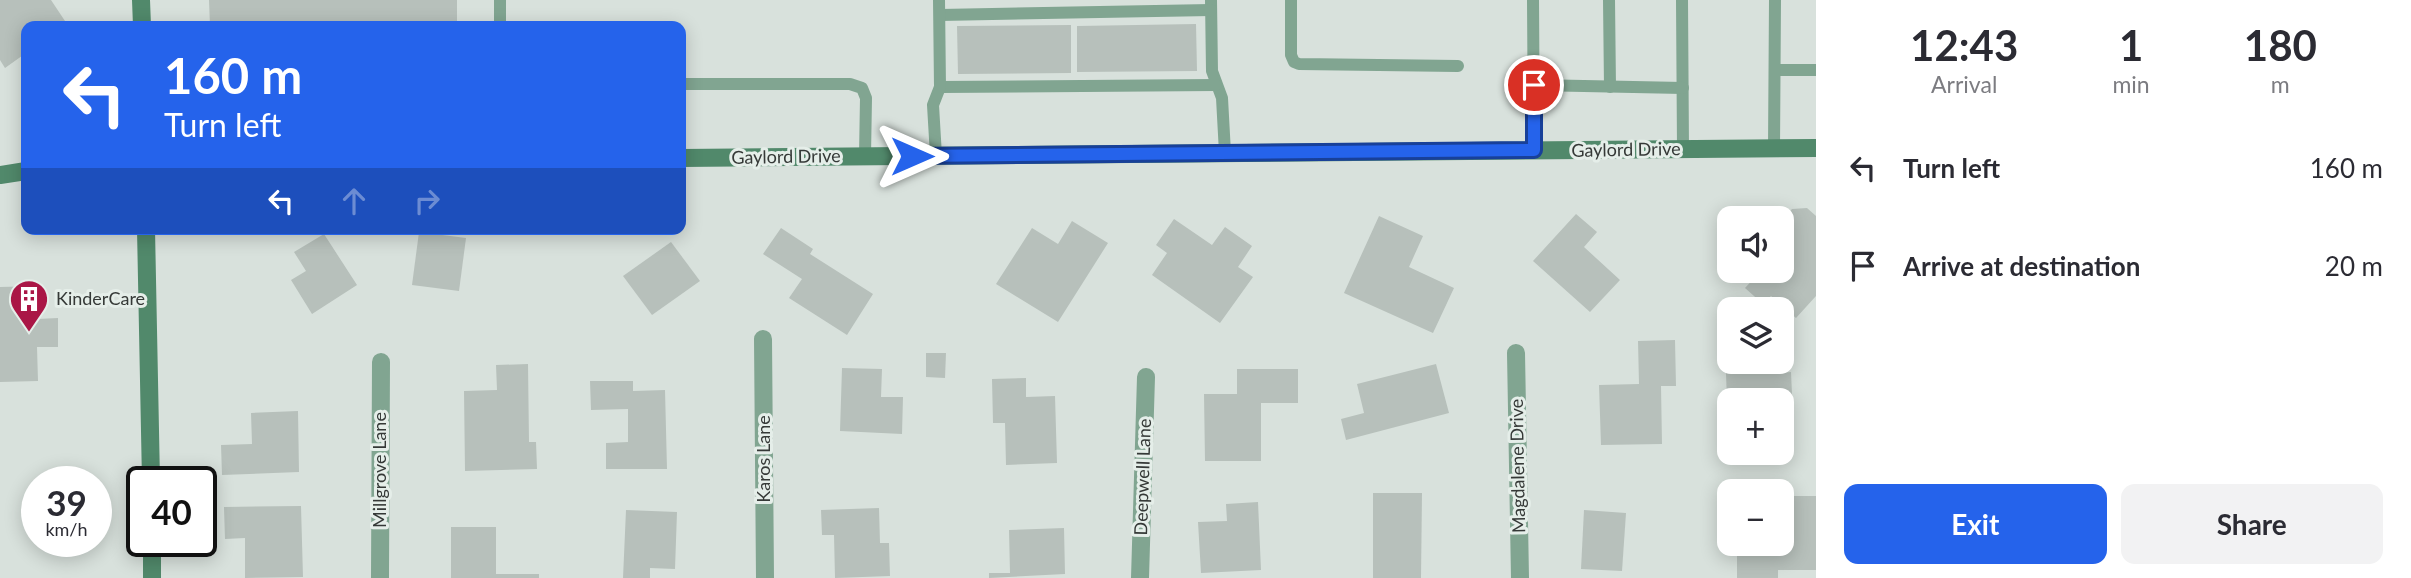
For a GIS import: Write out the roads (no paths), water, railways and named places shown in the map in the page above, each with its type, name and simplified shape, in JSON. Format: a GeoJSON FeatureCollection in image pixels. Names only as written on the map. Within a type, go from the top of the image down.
{"type":"FeatureCollection","features":[{"type":"Feature","properties":{"kind":"street"},"geometry":{"type":"LineString","coordinates":[[141,0],[142,21]]}},
{"type":"Feature","properties":{"kind":"street","name":"Gaylord Drive"},"geometry":{"type":"LineString","coordinates":[[686,158],[1816,148]]}},
{"type":"Feature","properties":{"kind":"street"},"geometry":{"type":"LineString","coordinates":[[0,175],[21,172]]}},
{"type":"Feature","properties":{"kind":"street"},"geometry":{"type":"LineString","coordinates":[[146,235],[151,466]]}},
{"type":"Feature","properties":{"kind":"street","name":"Karos Lane"},"geometry":{"type":"LineString","coordinates":[[763,339],[765,578]]}},
{"type":"Feature","properties":{"kind":"street","name":"Magdalene Drive"},"geometry":{"type":"LineString","coordinates":[[1516,353],[1520,578]]}},
{"type":"Feature","properties":{"kind":"street","name":"Millgrove Lane"},"geometry":{"type":"LineString","coordinates":[[380,578],[381,362]]}},
{"type":"Feature","properties":{"kind":"street","name":"Deepwell Lane"},"geometry":{"type":"LineString","coordinates":[[1140,578],[1146,377]]}},
{"type":"Feature","properties":{"kind":"street"},"geometry":{"type":"LineString","coordinates":[[152,557],[152,578]]}},
{"type":"Feature","properties":{"kind":"lane"},"geometry":{"type":"LineString","coordinates":[[500,0],[500,21]]}},
{"type":"Feature","properties":{"kind":"lane"},"geometry":{"type":"LineString","coordinates":[[936,156],[933,105],[940,87],[939,0]]}},
{"type":"Feature","properties":{"kind":"lane"},"geometry":{"type":"LineString","coordinates":[[1291,0],[1292,55],[1294,62],[1299,64],[1458,66]]}},
{"type":"Feature","properties":{"kind":"lane"},"geometry":{"type":"LineString","coordinates":[[1533,0],[1534,150]]}},
{"type":"Feature","properties":{"kind":"lane"},"geometry":{"type":"LineString","coordinates":[[1609,0],[1610,87]]}},
{"type":"Feature","properties":{"kind":"lane"},"geometry":{"type":"LineString","coordinates":[[1682,0],[1683,149]]}},
{"type":"Feature","properties":{"kind":"lane"},"geometry":{"type":"LineString","coordinates":[[1774,148],[1775,0]]}},
{"type":"Feature","properties":{"kind":"lane"},"geometry":{"type":"LineString","coordinates":[[940,15],[1211,5],[1212,71],[1222,98],[1225,153]]}},
{"type":"Feature","properties":{"kind":"lane"},"geometry":{"type":"LineString","coordinates":[[1775,70],[1816,70]]}},
{"type":"Feature","properties":{"kind":"lane"},"geometry":{"type":"LineString","coordinates":[[686,84],[850,84],[862,88],[866,98],[865,156]]}},
{"type":"Feature","properties":{"kind":"lane"},"geometry":{"type":"LineString","coordinates":[[940,87],[1216,85]]}},
{"type":"Feature","properties":{"kind":"lane"},"geometry":{"type":"LineString","coordinates":[[1534,85],[1683,88]]}},
{"type":"Feature","properties":{"kind":"place","name":"KinderCare"},"geometry":{"type":"Point","coordinates":[29,333]}}]}
